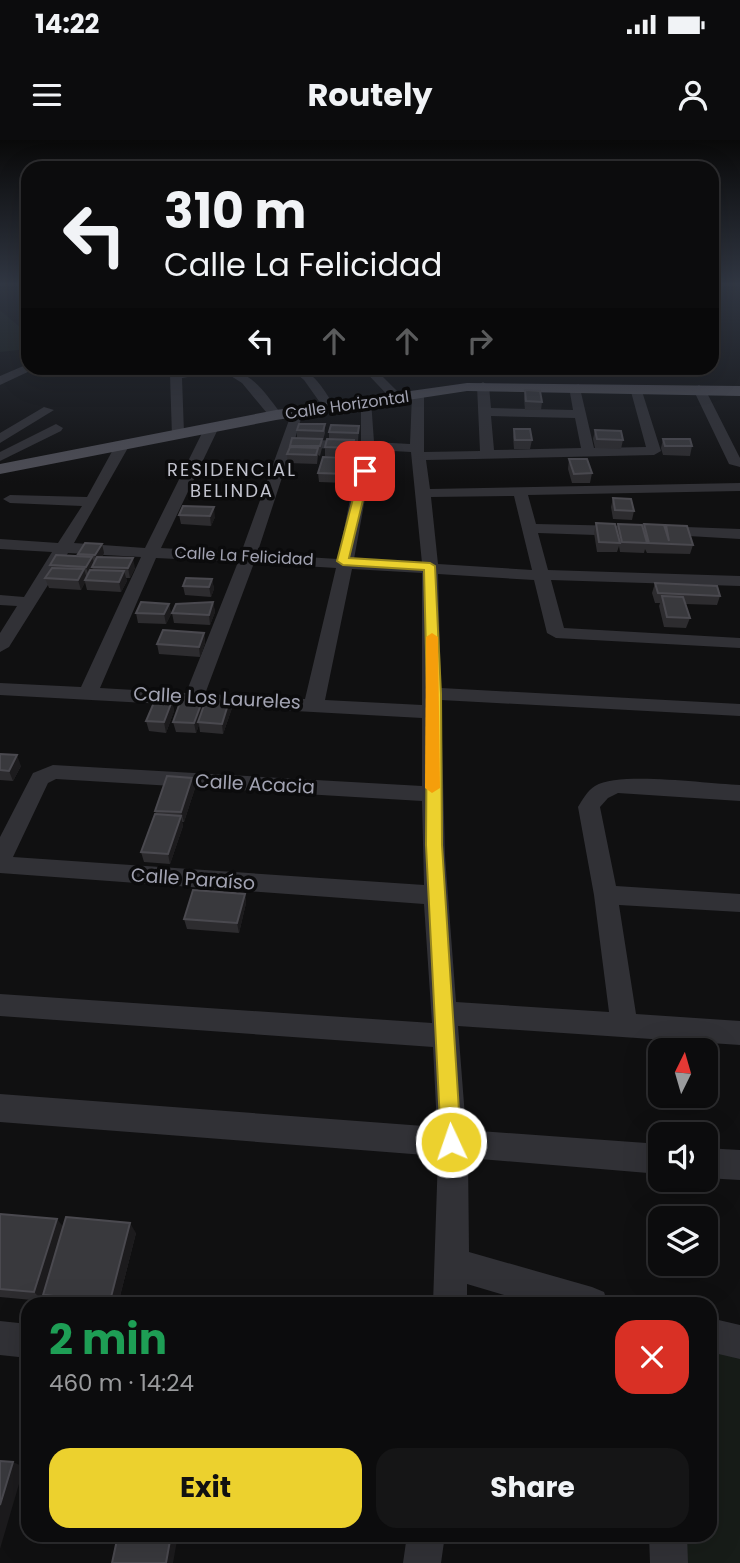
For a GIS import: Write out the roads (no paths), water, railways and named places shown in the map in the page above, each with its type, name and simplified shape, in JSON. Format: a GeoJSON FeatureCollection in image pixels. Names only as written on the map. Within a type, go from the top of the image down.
{"type":"FeatureCollection","features":[{"type":"Feature","properties":{"kind":"main road","name":"Calle Horizontal"},"geometry":{"type":"LineString","coordinates":[[0,469],[276,415],[483,386],[739,392]]}},
{"type":"Feature","properties":{"kind":"street"},"geometry":{"type":"LineString","coordinates":[[0,380],[21,371]]}},
{"type":"Feature","properties":{"kind":"street"},"geometry":{"type":"LineString","coordinates":[[177,433],[176,376],[182,375]]}},
{"type":"Feature","properties":{"kind":"street"},"geometry":{"type":"LineString","coordinates":[[237,375],[246,380],[276,415]]}},
{"type":"Feature","properties":{"kind":"street"},"geometry":{"type":"LineString","coordinates":[[305,375],[330,408]]}},
{"type":"Feature","properties":{"kind":"street"},"geometry":{"type":"LineString","coordinates":[[378,375],[408,397],[425,493],[434,703],[432,794],[436,895],[446,1024],[451,1142],[454,1264],[451,1297]]}},
{"type":"Feature","properties":{"kind":"street"},"geometry":{"type":"LineString","coordinates":[[652,388],[654,375]]}},
{"type":"Feature","properties":{"kind":"street"},"geometry":{"type":"LineString","coordinates":[[483,386],[487,455]]}},
{"type":"Feature","properties":{"kind":"street"},"geometry":{"type":"LineString","coordinates":[[575,387],[588,452]]}},
{"type":"Feature","properties":{"kind":"street"},"geometry":{"type":"LineString","coordinates":[[285,443],[487,455],[654,451],[636,388]]}},
{"type":"Feature","properties":{"kind":"street"},"geometry":{"type":"LineString","coordinates":[[699,389],[736,464]]}},
{"type":"Feature","properties":{"kind":"street"},"geometry":{"type":"LineString","coordinates":[[314,704],[343,561],[365,471],[368,447],[367,403]]}},
{"type":"Feature","properties":{"kind":"street"},"geometry":{"type":"LineString","coordinates":[[0,439],[48,410]]}},
{"type":"Feature","properties":{"kind":"street"},"geometry":{"type":"LineString","coordinates":[[194,697],[248,556],[297,412]]}},
{"type":"Feature","properties":{"kind":"street"},"geometry":{"type":"LineString","coordinates":[[485,412],[580,414]]}},
{"type":"Feature","properties":{"kind":"street"},"geometry":{"type":"LineString","coordinates":[[89,691],[151,552],[212,426]]}},
{"type":"Feature","properties":{"kind":"street"},"geometry":{"type":"LineString","coordinates":[[0,457],[56,428]]}},
{"type":"Feature","properties":{"kind":"street"},"geometry":{"type":"LineString","coordinates":[[0,647],[92,502],[122,446]]}},
{"type":"Feature","properties":{"kind":"street"},"geometry":{"type":"LineString","coordinates":[[425,493],[740,487]]}},
{"type":"Feature","properties":{"kind":"street"},"geometry":{"type":"LineString","coordinates":[[520,491],[556,633],[740,643]]}},
{"type":"Feature","properties":{"kind":"street"},"geometry":{"type":"LineString","coordinates":[[10,499],[92,502]]}},
{"type":"Feature","properties":{"kind":"street"},"geometry":{"type":"LineString","coordinates":[[529,528],[740,534]]}},
{"type":"Feature","properties":{"kind":"street","name":"Calle La Felicidad"},"geometry":{"type":"LineString","coordinates":[[0,544],[343,561],[541,575],[740,581]]}},
{"type":"Feature","properties":{"kind":"street"},"geometry":{"type":"LineString","coordinates":[[0,600],[28,602]]}},
{"type":"Feature","properties":{"kind":"street","name":"Calle Los Laureles"},"geometry":{"type":"LineString","coordinates":[[0,688],[314,704],[434,703],[740,710]]}},
{"type":"Feature","properties":{"kind":"street","name":"Calle Acacia"},"geometry":{"type":"LineString","coordinates":[[20,818],[40,778],[53,772],[432,794]]}},
{"type":"Feature","properties":{"kind":"street"},"geometry":{"type":"LineString","coordinates":[[624,1024],[606,895],[589,807],[594,796],[603,789],[635,786],[740,793]]}},
{"type":"Feature","properties":{"kind":"street","name":"Calle Paraíso"},"geometry":{"type":"LineString","coordinates":[[20,818],[2,856],[2,865],[436,895]]}},
{"type":"Feature","properties":{"kind":"street"},"geometry":{"type":"LineString","coordinates":[[606,895],[740,903]]}},
{"type":"Feature","properties":{"kind":"street"},"geometry":{"type":"LineString","coordinates":[[0,1005],[446,1024],[624,1024],[740,1032]]}},
{"type":"Feature","properties":{"kind":"street"},"geometry":{"type":"LineString","coordinates":[[0,1108],[648,1158]]}},
{"type":"Feature","properties":{"kind":"street"},"geometry":{"type":"LineString","coordinates":[[718,1164],[740,1165]]}},
{"type":"Feature","properties":{"kind":"street"},"geometry":{"type":"LineString","coordinates":[[454,1264],[568,1297]]}},
{"type":"Feature","properties":{"kind":"street"},"geometry":{"type":"LineString","coordinates":[[717,1337],[740,1342]]}},
{"type":"Feature","properties":{"kind":"street"},"geometry":{"type":"LineString","coordinates":[[0,1338],[21,1340]]}},
{"type":"Feature","properties":{"kind":"street"},"geometry":{"type":"LineString","coordinates":[[422,1563],[425,1542]]}},
{"type":"Feature","properties":{"kind":"street"},"geometry":{"type":"LineString","coordinates":[[668,1542],[669,1563]]}},
{"type":"Feature","properties":{"kind":"district","name":"RESIDENCIAL BELINDA"},"geometry":{"type":"Point","coordinates":[232,479]}}]}
